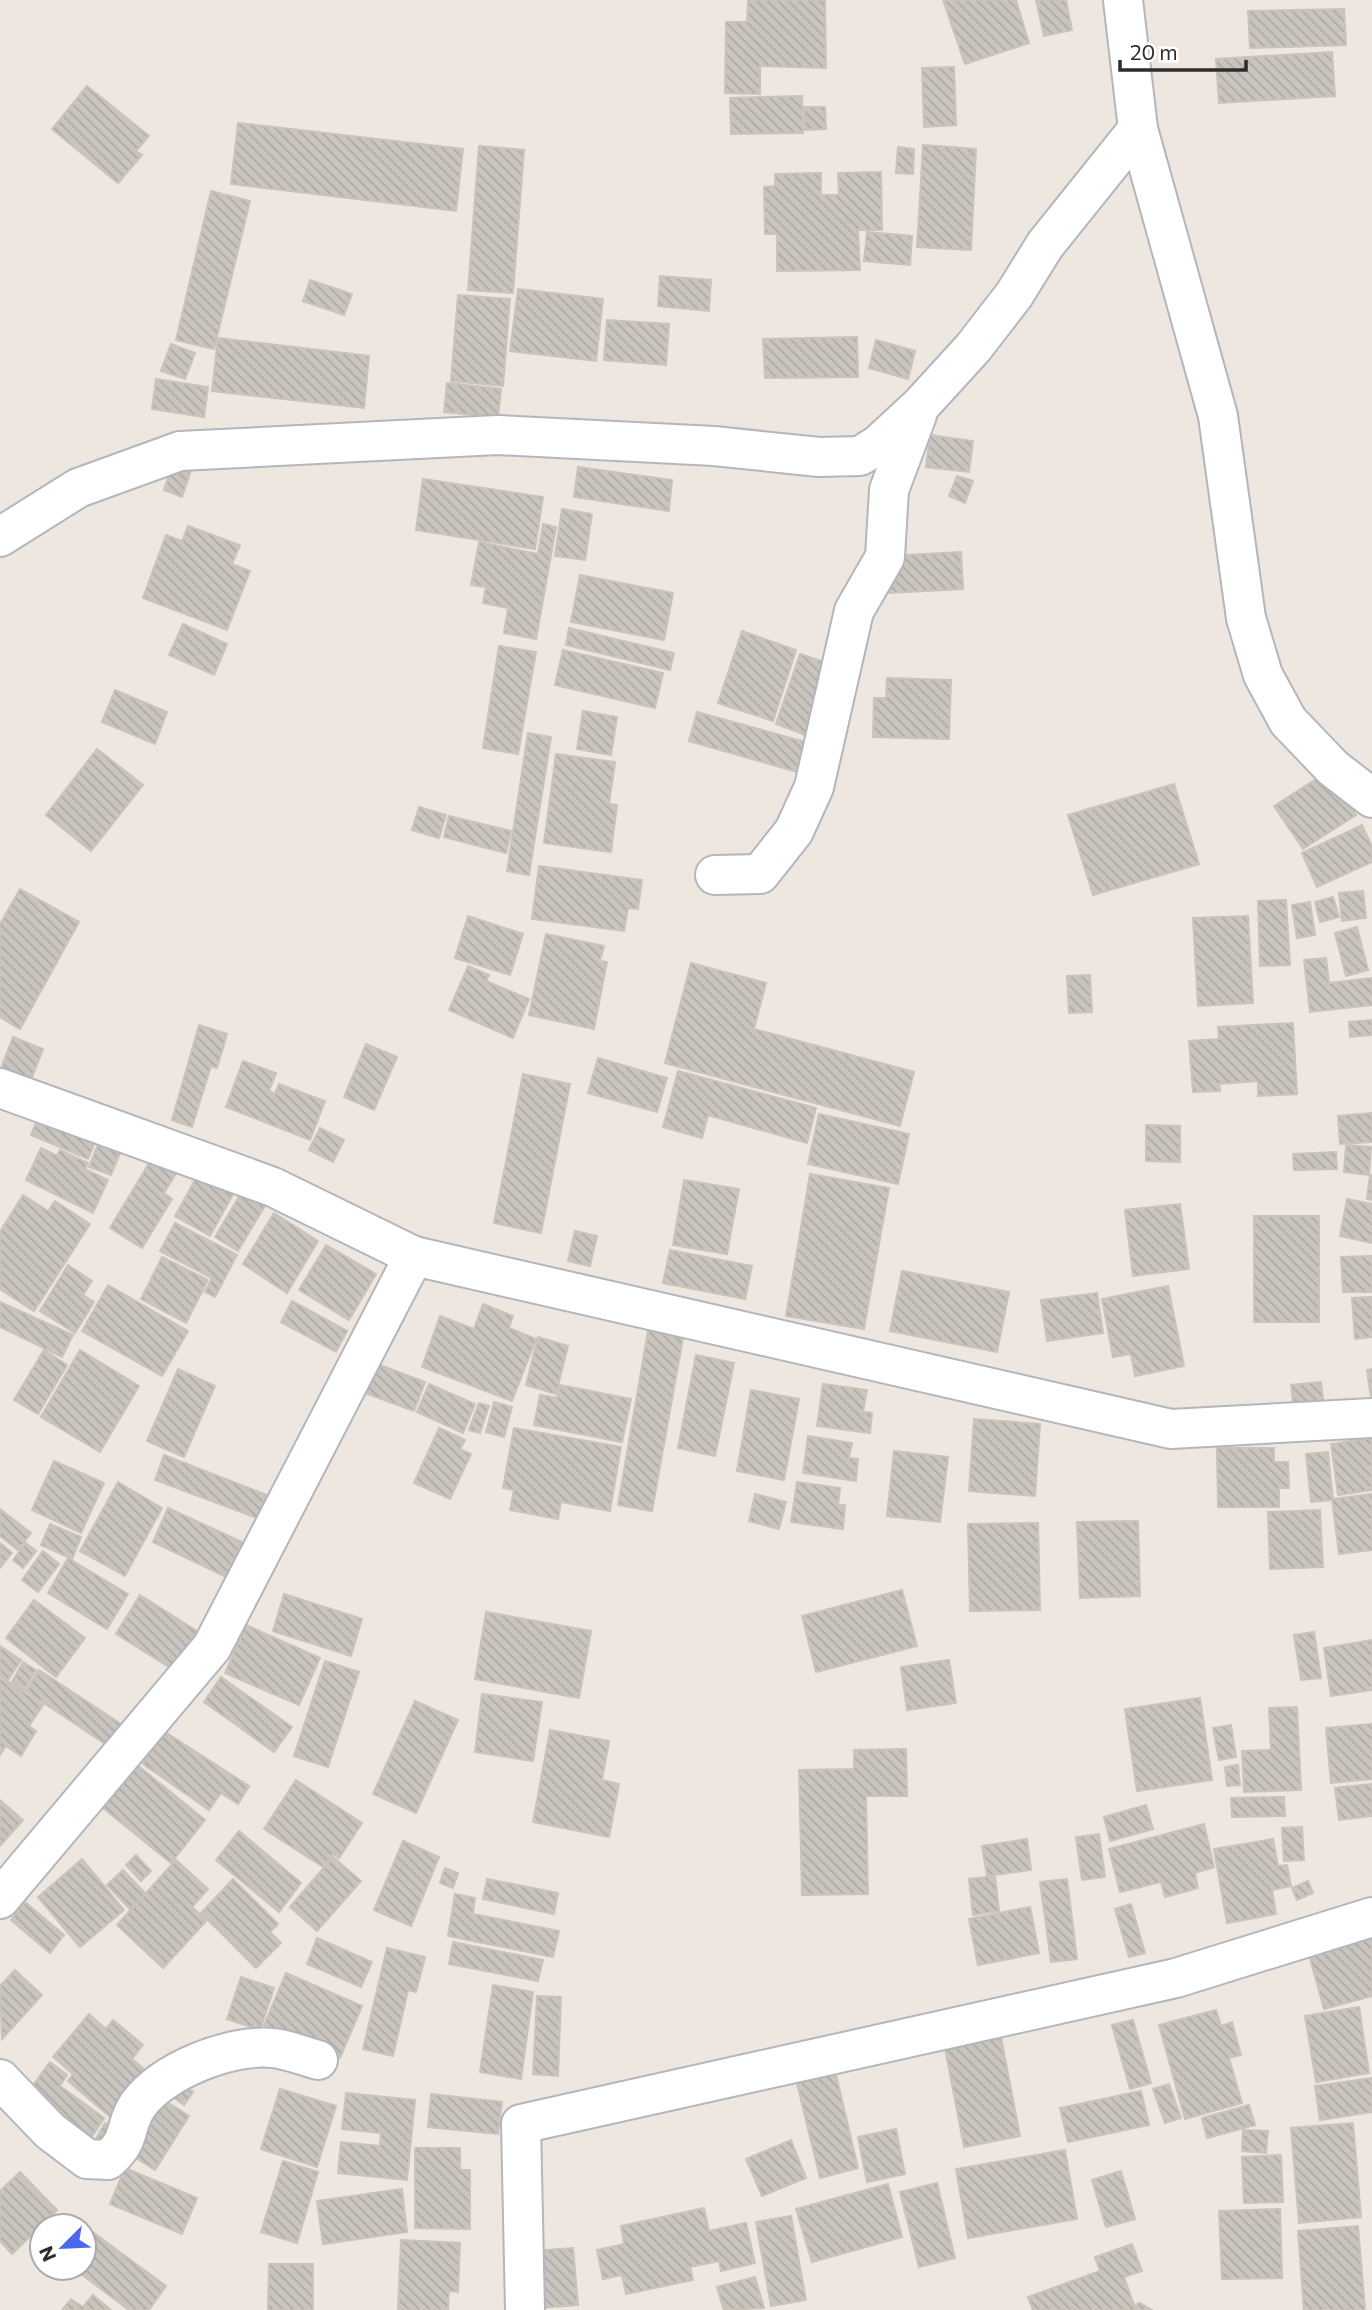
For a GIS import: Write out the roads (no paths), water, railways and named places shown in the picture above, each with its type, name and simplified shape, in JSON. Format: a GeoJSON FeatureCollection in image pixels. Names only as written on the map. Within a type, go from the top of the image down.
{"type":"FeatureCollection","features":[{"type":"Feature","properties":{"kind":"street"},"geometry":{"type":"LineString","coordinates":[[1124,0],[1138,130],[1218,416],[1246,618],[1263,675],[1288,721],[1333,768],[1372,797]]}},
{"type":"Feature","properties":{"kind":"street"},"geometry":{"type":"LineString","coordinates":[[0,537],[78,488],[180,451],[498,435],[715,446],[819,457],[860,456],[879,444],[920,406],[973,348],[1014,295],[1045,245],[1138,130]]}},
{"type":"Feature","properties":{"kind":"street"},"geometry":{"type":"LineString","coordinates":[[715,875],[760,874],[794,831],[809,798],[854,611],[885,557],[889,490],[920,406]]}},
{"type":"Feature","properties":{"kind":"street"},"geometry":{"type":"LineString","coordinates":[[0,1088],[273,1187],[414,1256],[1171,1429],[1372,1418]]}},
{"type":"Feature","properties":{"kind":"street"},"geometry":{"type":"LineString","coordinates":[[0,1899],[212,1647],[414,1256]]}},
{"type":"Feature","properties":{"kind":"street"},"geometry":{"type":"LineString","coordinates":[[525,2310],[521,2124],[1176,1978],[1372,1917]]}},
{"type":"Feature","properties":{"kind":"street"},"geometry":{"type":"LineString","coordinates":[[0,2079],[50,2131],[87,2160],[108,2160],[123,2146],[137,2107],[143,2099],[156,2084],[184,2068],[225,2054],[271,2048],[318,2060]]}}]}
